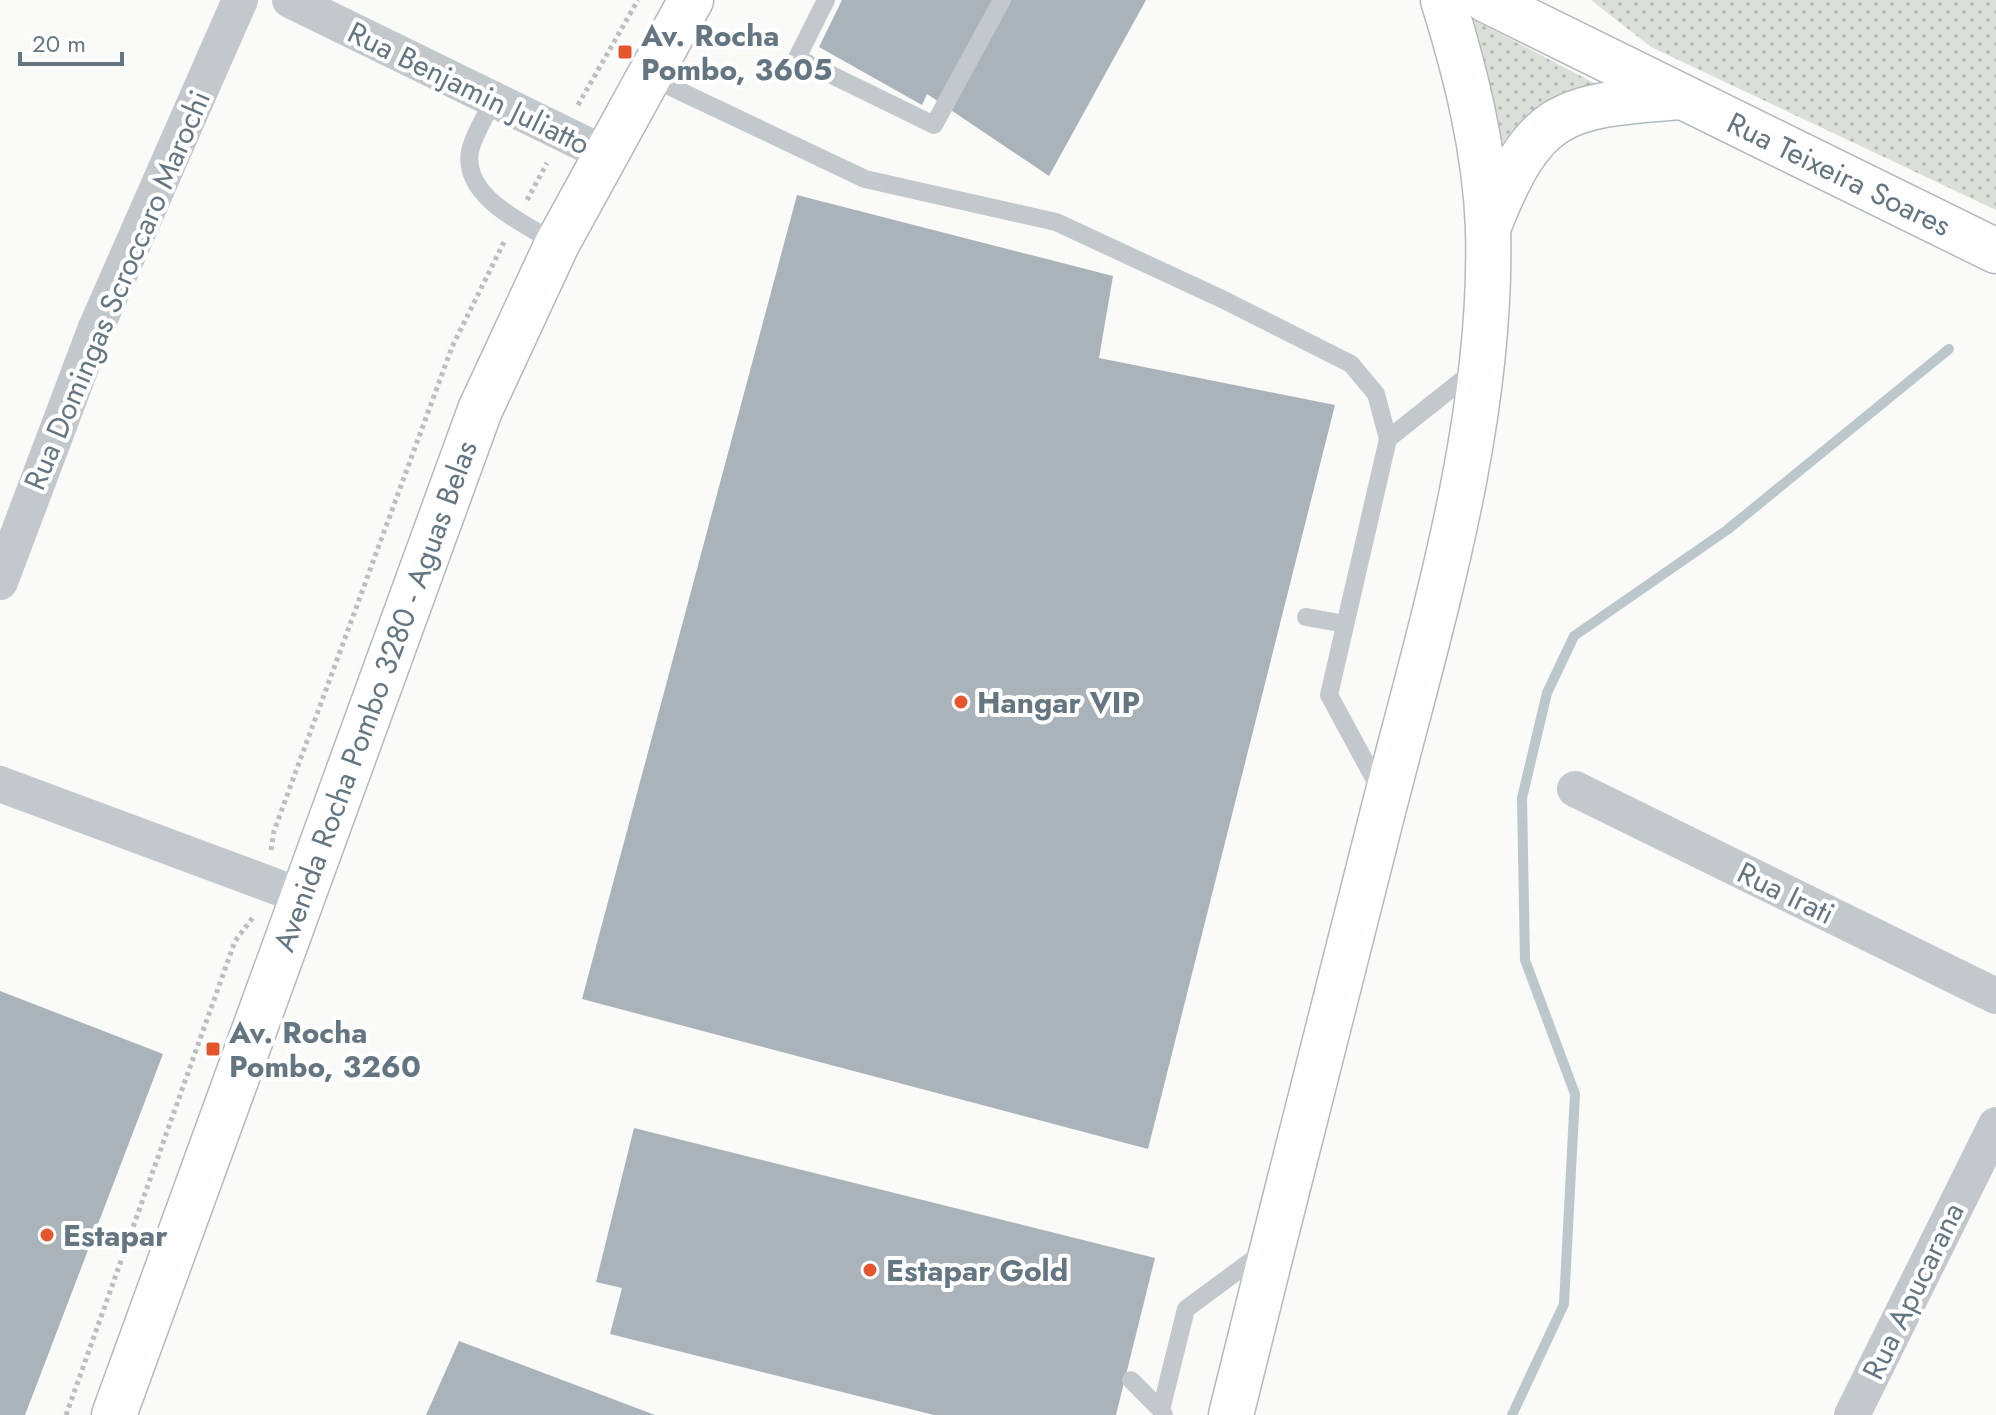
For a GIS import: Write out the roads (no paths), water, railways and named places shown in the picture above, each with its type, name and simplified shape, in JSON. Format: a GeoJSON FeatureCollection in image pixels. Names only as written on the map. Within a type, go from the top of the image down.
{"type":"FeatureCollection","features":[{"type":"Feature","properties":{"kind":"main road","name":"Avenida Rocha Pombo 3280 - Aguas Belas"},"geometry":{"type":"LineString","coordinates":[[114,1415],[446,497],[487,395],[557,244],[691,0]]}},
{"type":"Feature","properties":{"kind":"main road"},"geometry":{"type":"LineString","coordinates":[[1231,1415],[1463,481],[1481,365],[1488,228],[1474,117],[1443,0]]}},
{"type":"Feature","properties":{"kind":"main road","name":"Rua Teixeira Soares"},"geometry":{"type":"LineString","coordinates":[[1486,0],[1996,251]]}},
{"type":"Feature","properties":{"kind":"main road","name":"Rua Teixeira Soares"},"geometry":{"type":"LineString","coordinates":[[1551,0],[1683,97]]}},
{"type":"Feature","properties":{"kind":"main road"},"geometry":{"type":"LineString","coordinates":[[1488,228],[1518,161],[1544,128],[1590,107],[1683,97]]}},
{"type":"Feature","properties":{"kind":"street","name":"Rua Domingas Scroccaro Marochi"},"geometry":{"type":"LineString","coordinates":[[0,582],[95,330],[240,0]]}},
{"type":"Feature","properties":{"kind":"street","name":"Rua Benjamin Juliatto"},"geometry":{"type":"LineString","coordinates":[[290,0],[605,154]]}},
{"type":"Feature","properties":{"kind":"street"},"geometry":{"type":"LineString","coordinates":[[0,784],[301,896]]}},
{"type":"Feature","properties":{"kind":"street","name":"Rua Irati"},"geometry":{"type":"LineString","coordinates":[[1575,789],[1996,996]]}},
{"type":"Feature","properties":{"kind":"street","name":"Rua Apucarana"},"geometry":{"type":"LineString","coordinates":[[1852,1415],[1996,1125]]}},
{"type":"Feature","properties":{"kind":"lane"},"geometry":{"type":"LineString","coordinates":[[826,0],[797,58],[934,125],[1002,0]]}},
{"type":"Feature","properties":{"kind":"lane"},"geometry":{"type":"LineString","coordinates":[[648,76],[865,179],[1056,222],[1222,299],[1351,364],[1376,394],[1388,439],[1329,695],[1386,799]]}},
{"type":"Feature","properties":{"kind":"lane"},"geometry":{"type":"LineString","coordinates":[[493,100],[470,149],[469,172],[481,193],[557,244]]}},
{"type":"Feature","properties":{"kind":"lane"},"geometry":{"type":"LineString","coordinates":[[1388,439],[1481,365]]}},
{"type":"Feature","properties":{"kind":"lane"},"geometry":{"type":"LineString","coordinates":[[1306,617],[1345,624]]}},
{"type":"Feature","properties":{"kind":"lane"},"geometry":{"type":"LineString","coordinates":[[1162,1413],[1186,1309],[1273,1244]]}},
{"type":"Feature","properties":{"kind":"lane"},"geometry":{"type":"LineString","coordinates":[[1131,1380],[1162,1413]]}},
{"type":"Feature","properties":{"kind":"waterway"},"geometry":{"type":"LineString","coordinates":[[1512,1415],[1564,1304],[1575,1094],[1525,960],[1522,798],[1547,693],[1574,636],[1727,530],[1949,349]]}},
{"type":"Feature","properties":{"kind":"place","name":"Av. Rocha Pombo, 3605"},"geometry":{"type":"Point","coordinates":[625,52]}},
{"type":"Feature","properties":{"kind":"place","name":"Hangar VIP"},"geometry":{"type":"Point","coordinates":[961,702]}},
{"type":"Feature","properties":{"kind":"place","name":"Av. Rocha Pombo, 3260"},"geometry":{"type":"Point","coordinates":[213,1049]}},
{"type":"Feature","properties":{"kind":"place","name":"Estapar"},"geometry":{"type":"Point","coordinates":[47,1235]}},
{"type":"Feature","properties":{"kind":"place","name":"Estapar Gold"},"geometry":{"type":"Point","coordinates":[870,1270]}}]}
